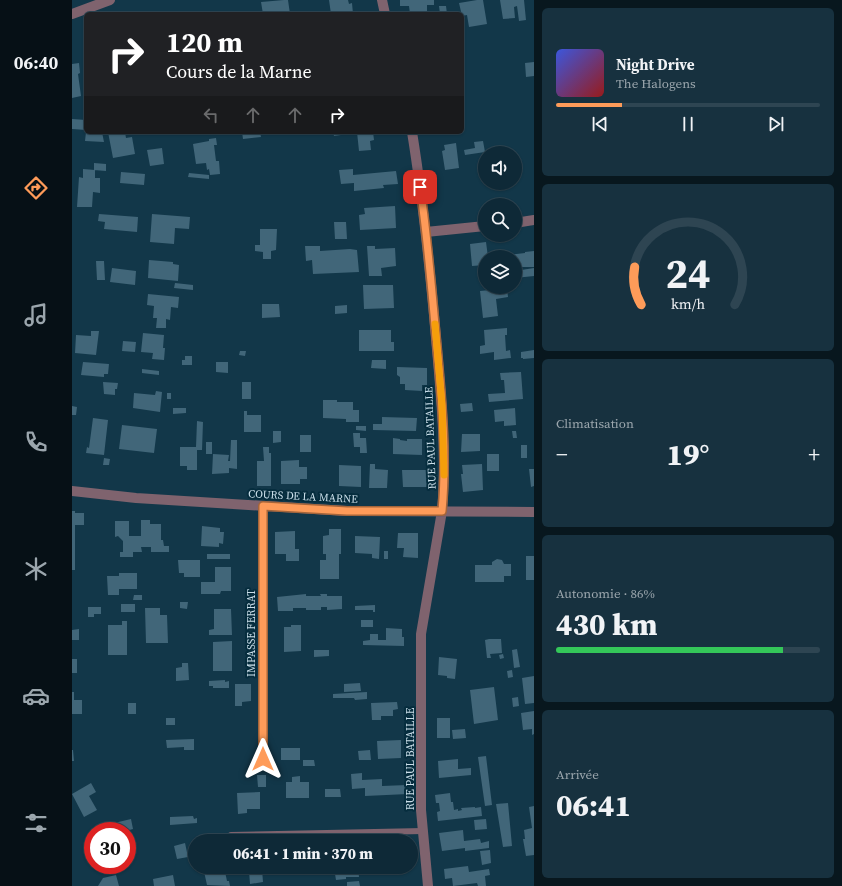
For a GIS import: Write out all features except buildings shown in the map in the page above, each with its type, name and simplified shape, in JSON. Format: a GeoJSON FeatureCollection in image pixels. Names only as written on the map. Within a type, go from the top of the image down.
{"type":"FeatureCollection","features":[{"type":"Feature","properties":{"kind":"street"},"geometry":{"type":"LineString","coordinates":[[72,14],[110,0]]}},
{"type":"Feature","properties":{"kind":"street"},"geometry":{"type":"LineString","coordinates":[[382,0],[385,12]]}},
{"type":"Feature","properties":{"kind":"street","name":"RUE PAUL BATAILLE"},"geometry":{"type":"LineString","coordinates":[[412,134],[426,232],[442,405],[444,491],[442,511],[421,634],[421,810],[428,886]]}},
{"type":"Feature","properties":{"kind":"street"},"geometry":{"type":"LineString","coordinates":[[522,221],[534,220]]}},
{"type":"Feature","properties":{"kind":"street"},"geometry":{"type":"LineString","coordinates":[[426,232],[478,227]]}},
{"type":"Feature","properties":{"kind":"street","name":"COURS DE LA MARNE"},"geometry":{"type":"LineString","coordinates":[[72,491],[136,498],[347,511],[534,512]]}},
{"type":"Feature","properties":{"kind":"street","name":"IMPASSE FERRAT"},"geometry":{"type":"LineString","coordinates":[[263,506],[263,759]]}},
{"type":"Feature","properties":{"kind":"lane"},"geometry":{"type":"LineString","coordinates":[[279,834],[423,831]]}},
{"type":"Feature","properties":{"kind":"slow traffic"},"geometry":{"type":"LineString","coordinates":[[435,324],[442,405],[444,475]]}},
{"type":"Feature","properties":{"kind":"route"},"geometry":{"type":"LineString","coordinates":[[263,759],[263,506],[347,511],[442,511],[444,491],[442,405],[426,232],[420,187]]}}]}
